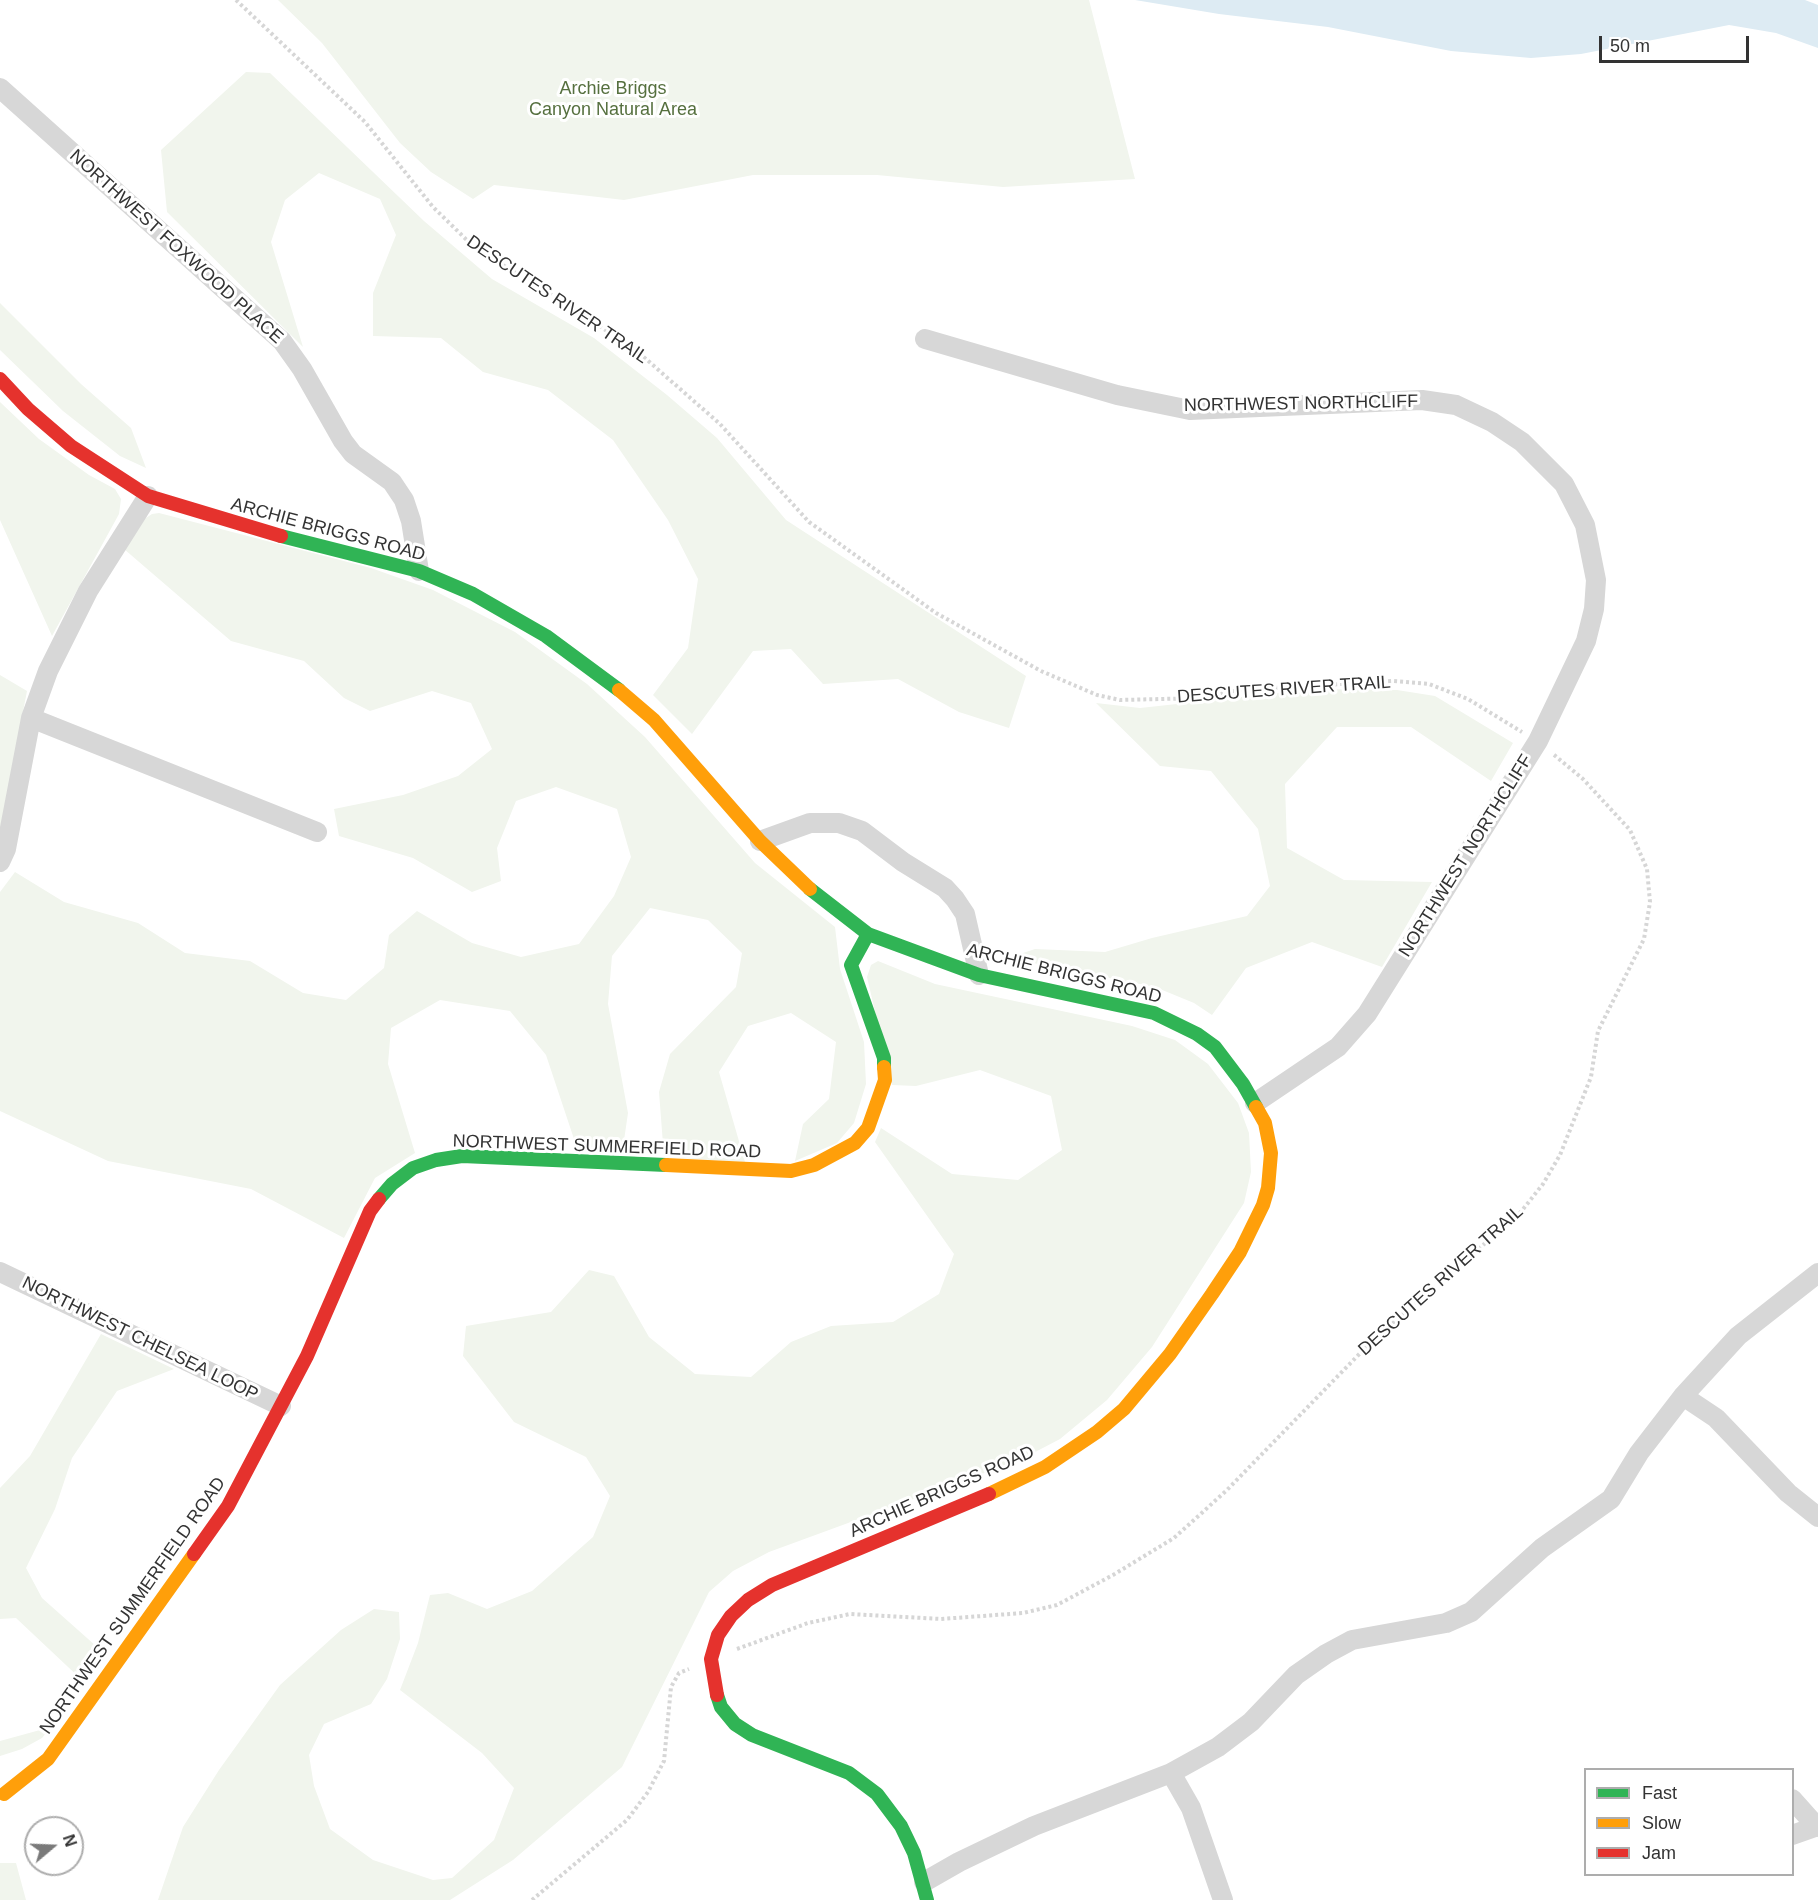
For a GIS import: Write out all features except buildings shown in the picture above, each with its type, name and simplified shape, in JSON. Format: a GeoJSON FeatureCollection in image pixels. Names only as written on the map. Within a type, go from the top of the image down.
{"type":"FeatureCollection","features":[{"type":"Feature","properties":{"kind":"street","name":"NORTHWEST FOXWOOD PLACE"},"geometry":{"type":"LineString","coordinates":[[0,88],[282,341],[302,369],[343,441],[353,454],[392,482],[404,500],[411,521],[419,571]]}},
{"type":"Feature","properties":{"kind":"street","name":"NORTHWEST NORTHCLIFF"},"geometry":{"type":"LineString","coordinates":[[925,339],[1117,395],[1190,410],[1422,400],[1456,405],[1492,422],[1522,442],[1563,484],[1586,525],[1592,552],[1594,599],[1586,641],[1538,741],[1367,1014],[1338,1047],[1255,1103]]}},
{"type":"Feature","properties":{"kind":"street","name":"ARCHIE BRIGGS ROAD"},"geometry":{"type":"LineString","coordinates":[[0,379],[28,409],[71,446],[148,496],[247,528],[419,571],[509,614],[601,675],[654,720],[760,841],[806,886],[868,934],[979,975],[1129,1006],[1172,1020],[1215,1047],[1255,1103],[1264,1123],[1271,1153],[1268,1188],[1258,1219],[1239,1252],[1182,1337],[1124,1409],[1097,1432],[1045,1467],[986,1495],[772,1585],[748,1600],[731,1616],[718,1635],[711,1659],[713,1685],[721,1707],[735,1724],[769,1743],[812,1757],[863,1782],[877,1794],[900,1826],[914,1852],[926,1891]]}},
{"type":"Feature","properties":{"kind":"street"},"geometry":{"type":"LineString","coordinates":[[0,862],[6,849],[31,718],[48,671],[88,591],[148,496]]}},
{"type":"Feature","properties":{"kind":"street"},"geometry":{"type":"LineString","coordinates":[[31,718],[317,832]]}},
{"type":"Feature","properties":{"kind":"street"},"geometry":{"type":"LineString","coordinates":[[760,841],[810,823],[839,823],[862,831],[903,862],[945,888],[955,898],[969,926],[979,975]]}},
{"type":"Feature","properties":{"kind":"street","name":"NORTHWEST SUMMERFIELD ROAD"},"geometry":{"type":"LineString","coordinates":[[4,1794],[48,1759],[228,1506],[307,1356],[370,1211],[392,1184],[413,1168],[436,1160],[462,1156],[791,1171],[814,1165],[855,1143],[868,1128],[885,1080],[884,1058],[854,979],[851,965],[868,934]]}},
{"type":"Feature","properties":{"kind":"street","name":"NORTHWEST CHELSEA LOOP"},"geometry":{"type":"LineString","coordinates":[[0,1272],[281,1406]]}},
{"type":"Feature","properties":{"kind":"street"},"geometry":{"type":"LineString","coordinates":[[926,1891],[959,1862],[1034,1826],[1171,1773],[1218,1747],[1251,1722],[1296,1675],[1326,1654],[1352,1640],[1446,1623],[1471,1612],[1542,1548],[1611,1499],[1640,1453],[1683,1396],[1738,1336],[1818,1273]]}},
{"type":"Feature","properties":{"kind":"street"},"geometry":{"type":"LineString","coordinates":[[1683,1396],[1716,1418],[1788,1493],[1818,1517]]}},
{"type":"Feature","properties":{"kind":"street"},"geometry":{"type":"LineString","coordinates":[[1171,1773],[1191,1808],[1223,1900]]}},
{"type":"Feature","properties":{"kind":"street"},"geometry":{"type":"LineString","coordinates":[[1794,1800],[1817,1826],[1794,1834]]}},
{"type":"Feature","properties":{"kind":"path","name":"DESCUTES RIVER TRAIL"},"geometry":{"type":"LineString","coordinates":[[236,0],[366,122],[433,207],[476,249],[558,298],[638,352],[720,424],[809,522],[936,613],[1041,671],[1097,694],[1120,700],[1203,698],[1238,690],[1393,681],[1429,684],[1468,699],[1538,741],[1583,779],[1630,830],[1647,869],[1650,902],[1644,939],[1598,1031],[1590,1077],[1560,1155],[1543,1184],[1520,1213],[1372,1341],[1226,1491],[1174,1538],[1057,1605],[1023,1613],[940,1619],[850,1614],[808,1623],[679,1673],[671,1688],[664,1761],[648,1792],[627,1820],[532,1900]]}},
{"type":"Feature","properties":{"kind":"green space","name":"Archie Briggs Canyon Natural Area"},"geometry":{"type":"Polygon","coordinates":[[[278,0],[1089,0],[1135,179],[1003,187],[877,175],[753,175],[624,200],[494,185],[473,199],[431,172],[400,143],[322,43],[278,0]]]}},
{"type":"Feature","properties":{"kind":"green space"},"geometry":{"type":"Polygon","coordinates":[[[246,72],[270,73],[424,221],[492,279],[594,338],[667,395],[717,438],[786,520],[1026,676],[1009,728],[959,712],[898,679],[823,684],[791,649],[753,651],[692,734],[653,695],[688,648],[698,579],[668,520],[613,440],[548,390],[483,372],[441,338],[373,336],[373,293],[396,235],[380,199],[319,173],[285,200],[271,242],[303,347],[167,212],[161,150],[246,72]]]}},
{"type":"Feature","properties":{"kind":"green space"},"geometry":{"type":"Polygon","coordinates":[[[0,303],[81,384],[131,428],[146,468],[120,456],[63,411],[0,350],[0,303]]]}},
{"type":"Feature","properties":{"kind":"green space"},"geometry":{"type":"Polygon","coordinates":[[[0,402],[39,439],[89,475],[115,489],[121,499],[119,514],[52,636],[0,520],[0,402]]]}},
{"type":"Feature","properties":{"kind":"green space"},"geometry":{"type":"Polygon","coordinates":[[[159,513],[371,568],[433,590],[515,632],[587,684],[645,737],[755,863],[835,927],[840,969],[864,1042],[866,1084],[854,1123],[837,1143],[795,1161],[803,1124],[829,1099],[836,1042],[791,1013],[748,1026],[719,1072],[745,1162],[664,1157],[659,1092],[670,1054],[736,987],[742,953],[708,920],[650,908],[612,956],[608,1004],[628,1113],[622,1154],[578,1151],[546,1055],[510,1011],[440,1000],[391,1028],[388,1064],[415,1153],[375,1178],[344,1238],[251,1189],[108,1161],[0,1111],[0,892],[15,872],[64,902],[138,923],[185,953],[250,961],[303,993],[346,1000],[384,968],[389,935],[417,911],[472,943],[521,957],[579,944],[614,896],[631,857],[617,809],[556,787],[516,801],[497,848],[501,881],[472,892],[413,858],[339,836],[334,809],[403,795],[458,776],[492,749],[471,703],[432,691],[370,711],[344,698],[304,661],[231,641],[124,549],[138,523],[152,514],[159,513]]]}},
{"type":"Feature","properties":{"kind":"green space"},"geometry":{"type":"Polygon","coordinates":[[[0,675],[27,691],[0,830],[0,675]]]}},
{"type":"Feature","properties":{"kind":"green space"},"geometry":{"type":"Polygon","coordinates":[[[1315,689],[1397,690],[1435,696],[1513,743],[1491,781],[1411,727],[1337,727],[1285,784],[1287,848],[1344,880],[1432,882],[1382,967],[1312,942],[1246,968],[1212,1015],[1194,1003],[1155,987],[1008,958],[1035,949],[1105,952],[1152,938],[1247,916],[1270,886],[1258,829],[1211,771],[1160,766],[1096,703],[1140,708],[1315,689]]]}},
{"type":"Feature","properties":{"kind":"green space"},"geometry":{"type":"Polygon","coordinates":[[[878,961],[935,984],[1132,1026],[1175,1040],[1208,1064],[1238,1103],[1249,1133],[1251,1172],[1244,1203],[1152,1347],[1107,1400],[1060,1439],[1020,1460],[769,1552],[733,1571],[709,1592],[622,1767],[513,1860],[450,1900],[158,1900],[183,1827],[219,1770],[280,1685],[341,1630],[374,1609],[399,1612],[400,1639],[387,1679],[371,1704],[324,1724],[309,1755],[314,1786],[330,1829],[373,1860],[433,1880],[452,1878],[494,1840],[514,1788],[482,1753],[400,1690],[418,1643],[430,1595],[448,1593],[487,1609],[532,1591],[593,1537],[610,1496],[586,1457],[514,1422],[463,1356],[466,1326],[551,1312],[589,1270],[614,1276],[649,1337],[695,1374],[751,1377],[791,1342],[831,1326],[893,1322],[939,1294],[954,1254],[875,1142],[881,1128],[952,1174],[1018,1180],[1062,1150],[1051,1096],[980,1070],[916,1086],[892,1085],[867,977],[871,965],[878,961]]]}},
{"type":"Feature","properties":{"kind":"green space"},"geometry":{"type":"Polygon","coordinates":[[[101,1334],[174,1369],[117,1391],[72,1458],[55,1509],[26,1568],[42,1598],[105,1654],[84,1682],[16,1618],[0,1619],[0,1488],[30,1456],[101,1334]]]}},
{"type":"Feature","properties":{"kind":"green space"},"geometry":{"type":"Polygon","coordinates":[[[51,1727],[42,1738],[22,1749],[0,1756],[0,1741],[51,1727]]]}},
{"type":"Feature","properties":{"kind":"green space"},"geometry":{"type":"Polygon","coordinates":[[[0,1863],[16,1863],[26,1900],[0,1900],[0,1863]]]}},
{"type":"Feature","properties":{"kind":"shaded area"},"geometry":{"type":"Polygon","coordinates":[[[1135,0],[1805,0],[1818,5],[1818,48],[1776,33],[1729,25],[1581,54],[1531,58],[1451,51],[1328,27],[1219,14],[1135,0]]]}},
{"type":"Feature","properties":{"kind":"traffic: fast"},"geometry":{"type":"LineString","coordinates":[[281,536],[419,571],[473,594],[546,636],[619,690]]}},
{"type":"Feature","properties":{"kind":"traffic: fast"},"geometry":{"type":"LineString","coordinates":[[810,889],[868,934],[979,975],[1154,1013],[1197,1034],[1215,1047],[1243,1084],[1256,1107]]}},
{"type":"Feature","properties":{"kind":"traffic: fast"},"geometry":{"type":"LineString","coordinates":[[868,934],[851,965],[884,1058],[884,1067]]}},
{"type":"Feature","properties":{"kind":"traffic: fast"},"geometry":{"type":"LineString","coordinates":[[379,1199],[392,1184],[413,1168],[436,1160],[462,1156],[666,1165]]}},
{"type":"Feature","properties":{"kind":"traffic: fast"},"geometry":{"type":"LineString","coordinates":[[717,1695],[721,1707],[735,1724],[752,1735],[849,1773],[877,1794],[901,1826],[914,1853],[927,1900]]}},
{"type":"Feature","properties":{"kind":"traffic: slow"},"geometry":{"type":"LineString","coordinates":[[619,690],[654,720],[760,841],[810,889]]}},
{"type":"Feature","properties":{"kind":"traffic: slow"},"geometry":{"type":"LineString","coordinates":[[666,1165],[791,1171],[814,1165],[855,1143],[868,1128],[885,1080],[884,1067]]}},
{"type":"Feature","properties":{"kind":"traffic: slow"},"geometry":{"type":"LineString","coordinates":[[989,1494],[1045,1467],[1097,1432],[1124,1409],[1170,1354],[1212,1294],[1240,1252],[1263,1205],[1268,1188],[1271,1153],[1265,1123],[1256,1107]]}},
{"type":"Feature","properties":{"kind":"traffic: slow"},"geometry":{"type":"LineString","coordinates":[[4,1794],[48,1759],[194,1554]]}},
{"type":"Feature","properties":{"kind":"traffic: jam"},"geometry":{"type":"LineString","coordinates":[[0,379],[28,409],[71,446],[148,496],[281,536]]}},
{"type":"Feature","properties":{"kind":"traffic: jam"},"geometry":{"type":"LineString","coordinates":[[194,1554],[228,1506],[307,1356],[370,1211],[379,1199]]}},
{"type":"Feature","properties":{"kind":"traffic: jam"},"geometry":{"type":"LineString","coordinates":[[717,1695],[711,1659],[718,1635],[731,1616],[748,1600],[772,1585],[989,1494]]}}]}
